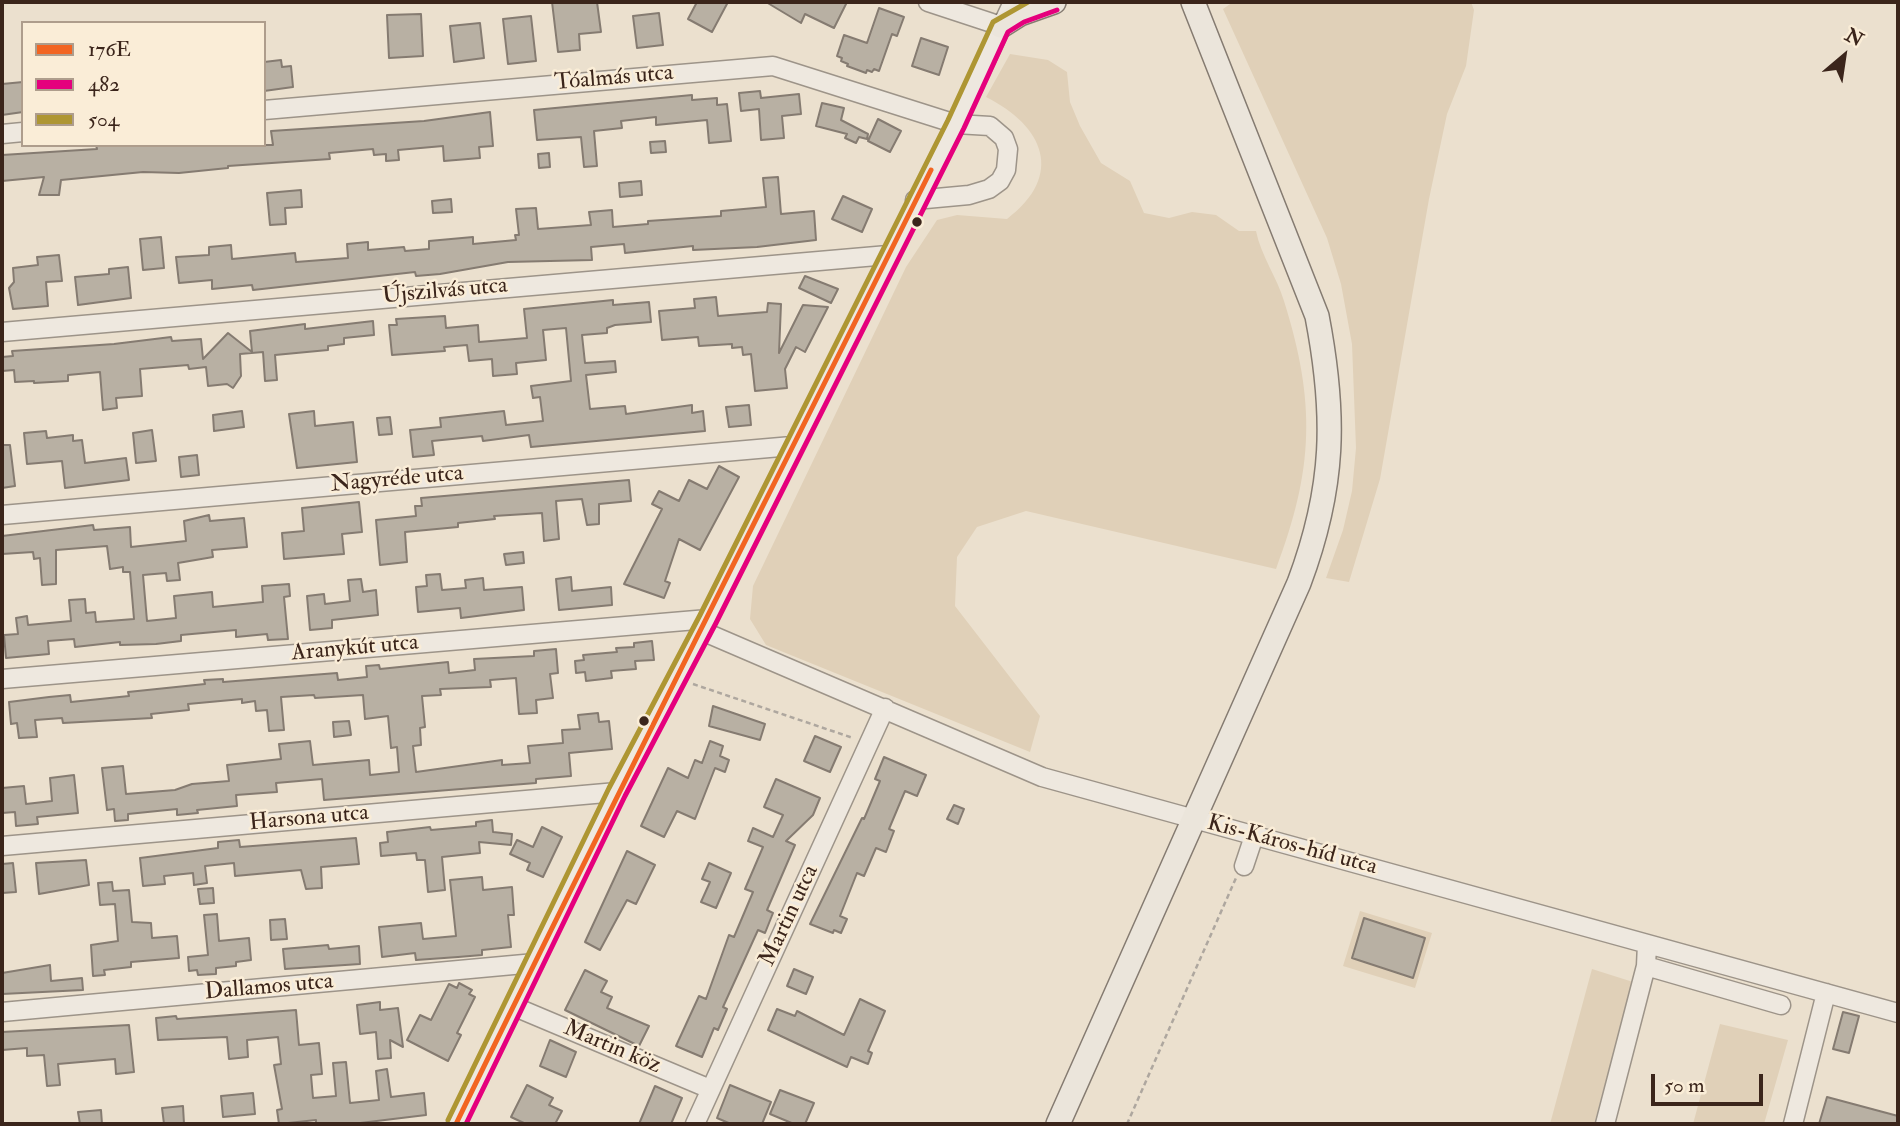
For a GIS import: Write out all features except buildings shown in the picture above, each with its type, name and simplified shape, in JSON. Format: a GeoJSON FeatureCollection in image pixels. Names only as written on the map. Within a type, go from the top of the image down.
{"type":"FeatureCollection","features":[{"type":"Feature","properties":{"kind":"main road"},"geometry":{"type":"LineString","coordinates":[[1001,26],[1020,14],[1054,2]]}},
{"type":"Feature","properties":{"kind":"main road"},"geometry":{"type":"LineString","coordinates":[[1058,1124],[1299,583],[1317,535],[1328,479],[1330,418],[1327,369],[1317,316],[1193,2]]}},
{"type":"Feature","properties":{"kind":"street"},"geometry":{"type":"LineString","coordinates":[[928,2],[1001,26]]}},
{"type":"Feature","properties":{"kind":"street"},"geometry":{"type":"LineString","coordinates":[[456,1124],[617,792],[705,625],[915,200],[956,124],[1013,2]]}},
{"type":"Feature","properties":{"kind":"street","name":"Tóalmás utca"},"geometry":{"type":"LineString","coordinates":[[266,110],[772,66],[956,124],[990,126],[1004,138],[1009,149],[1006,170],[1000,181],[989,189],[969,195],[915,200]]}},
{"type":"Feature","properties":{"kind":"street"},"geometry":{"type":"LineString","coordinates":[[2,134],[21,132]]}},
{"type":"Feature","properties":{"kind":"street","name":"Újszilvás utca"},"geometry":{"type":"LineString","coordinates":[[2,332],[888,255]]}},
{"type":"Feature","properties":{"kind":"street","name":"Nagyréde utca"},"geometry":{"type":"LineString","coordinates":[[2,514],[792,446]]}},
{"type":"Feature","properties":{"kind":"street","name":"Kis-Káros-híd utca"},"geometry":{"type":"LineString","coordinates":[[705,625],[1042,777],[1898,1013]]}},
{"type":"Feature","properties":{"kind":"street","name":"Aranykút utca"},"geometry":{"type":"LineString","coordinates":[[2,679],[705,625]]}},
{"type":"Feature","properties":{"kind":"street","name":"Martin utca"},"geometry":{"type":"LineString","coordinates":[[695,1124],[885,708]]}},
{"type":"Feature","properties":{"kind":"street","name":"Harsona utca"},"geometry":{"type":"LineString","coordinates":[[2,846],[617,792]]}},
{"type":"Feature","properties":{"kind":"street"},"geometry":{"type":"LineString","coordinates":[[1244,866],[1254,835]]}},
{"type":"Feature","properties":{"kind":"street"},"geometry":{"type":"LineString","coordinates":[[1605,1124],[1646,966],[1647,944]]}},
{"type":"Feature","properties":{"kind":"street","name":"Dallamos utca"},"geometry":{"type":"LineString","coordinates":[[2,1013],[535,963]]}},
{"type":"Feature","properties":{"kind":"street"},"geometry":{"type":"LineString","coordinates":[[1646,966],[1781,1005]]}},
{"type":"Feature","properties":{"kind":"street"},"geometry":{"type":"LineString","coordinates":[[1793,1124],[1826,993]]}},
{"type":"Feature","properties":{"kind":"street","name":"Martin köz"},"geometry":{"type":"LineString","coordinates":[[515,1007],[710,1089]]}},
{"type":"Feature","properties":{"kind":"path"},"geometry":{"type":"LineString","coordinates":[[677,678],[869,744]]}},
{"type":"Feature","properties":{"kind":"path"},"geometry":{"type":"LineString","coordinates":[[1127,1124],[1244,866]]}},
{"type":"Feature","properties":{"kind":"shaded area"},"geometry":{"type":"Polygon","coordinates":[[[1233,2],[1471,2],[1474,10],[1466,66],[1447,114],[1429,199],[1380,479],[1349,582],[1326,578],[1343,530],[1352,491],[1356,448],[1352,344],[1341,284],[1327,238],[1223,9],[1233,2]]]}},
{"type":"Feature","properties":{"kind":"shaded area"},"geometry":{"type":"Polygon","coordinates":[[[1010,54],[1048,60],[1067,72],[1070,102],[1080,126],[1101,163],[1130,181],[1144,213],[1169,218],[1192,212],[1216,215],[1239,231],[1256,231],[1284,301],[1302,372],[1306,404],[1304,467],[1289,533],[1276,569],[1026,511],[977,527],[957,557],[955,606],[1040,716],[1030,752],[766,645],[750,619],[753,586],[906,267],[937,220],[957,215],[1007,219],[1025,202],[1036,185],[1041,169],[1040,152],[1033,137],[1022,122],[986,97],[1010,54]]]}},
{"type":"Feature","properties":{"kind":"shaded area"},"geometry":{"type":"Polygon","coordinates":[[[1360,911],[1432,933],[1415,988],[1343,966],[1360,911]]]}},
{"type":"Feature","properties":{"kind":"shaded area"},"geometry":{"type":"Polygon","coordinates":[[[1592,969],[1633,982],[1594,1124],[1550,1124],[1592,969]]]}},
{"type":"Feature","properties":{"kind":"shaded area"},"geometry":{"type":"Polygon","coordinates":[[[1720,1024],[1788,1040],[1764,1124],[1693,1124],[1720,1024]]]}},
{"type":"Feature","properties":{"kind":"transit line","name":"504"},"geometry":{"type":"LineString","coordinates":[[448,1120],[609,788],[700,615],[948,120],[993,22],[1028,2]]}},
{"type":"Feature","properties":{"kind":"transit line","name":"482"},"geometry":{"type":"LineString","coordinates":[[466,1124],[625,796],[716,623],[964,128],[1008,32],[1024,22],[1057,10]]}},
{"type":"Feature","properties":{"kind":"transit line","name":"176E"},"geometry":{"type":"LineString","coordinates":[[456,1124],[931,170]]}}]}
